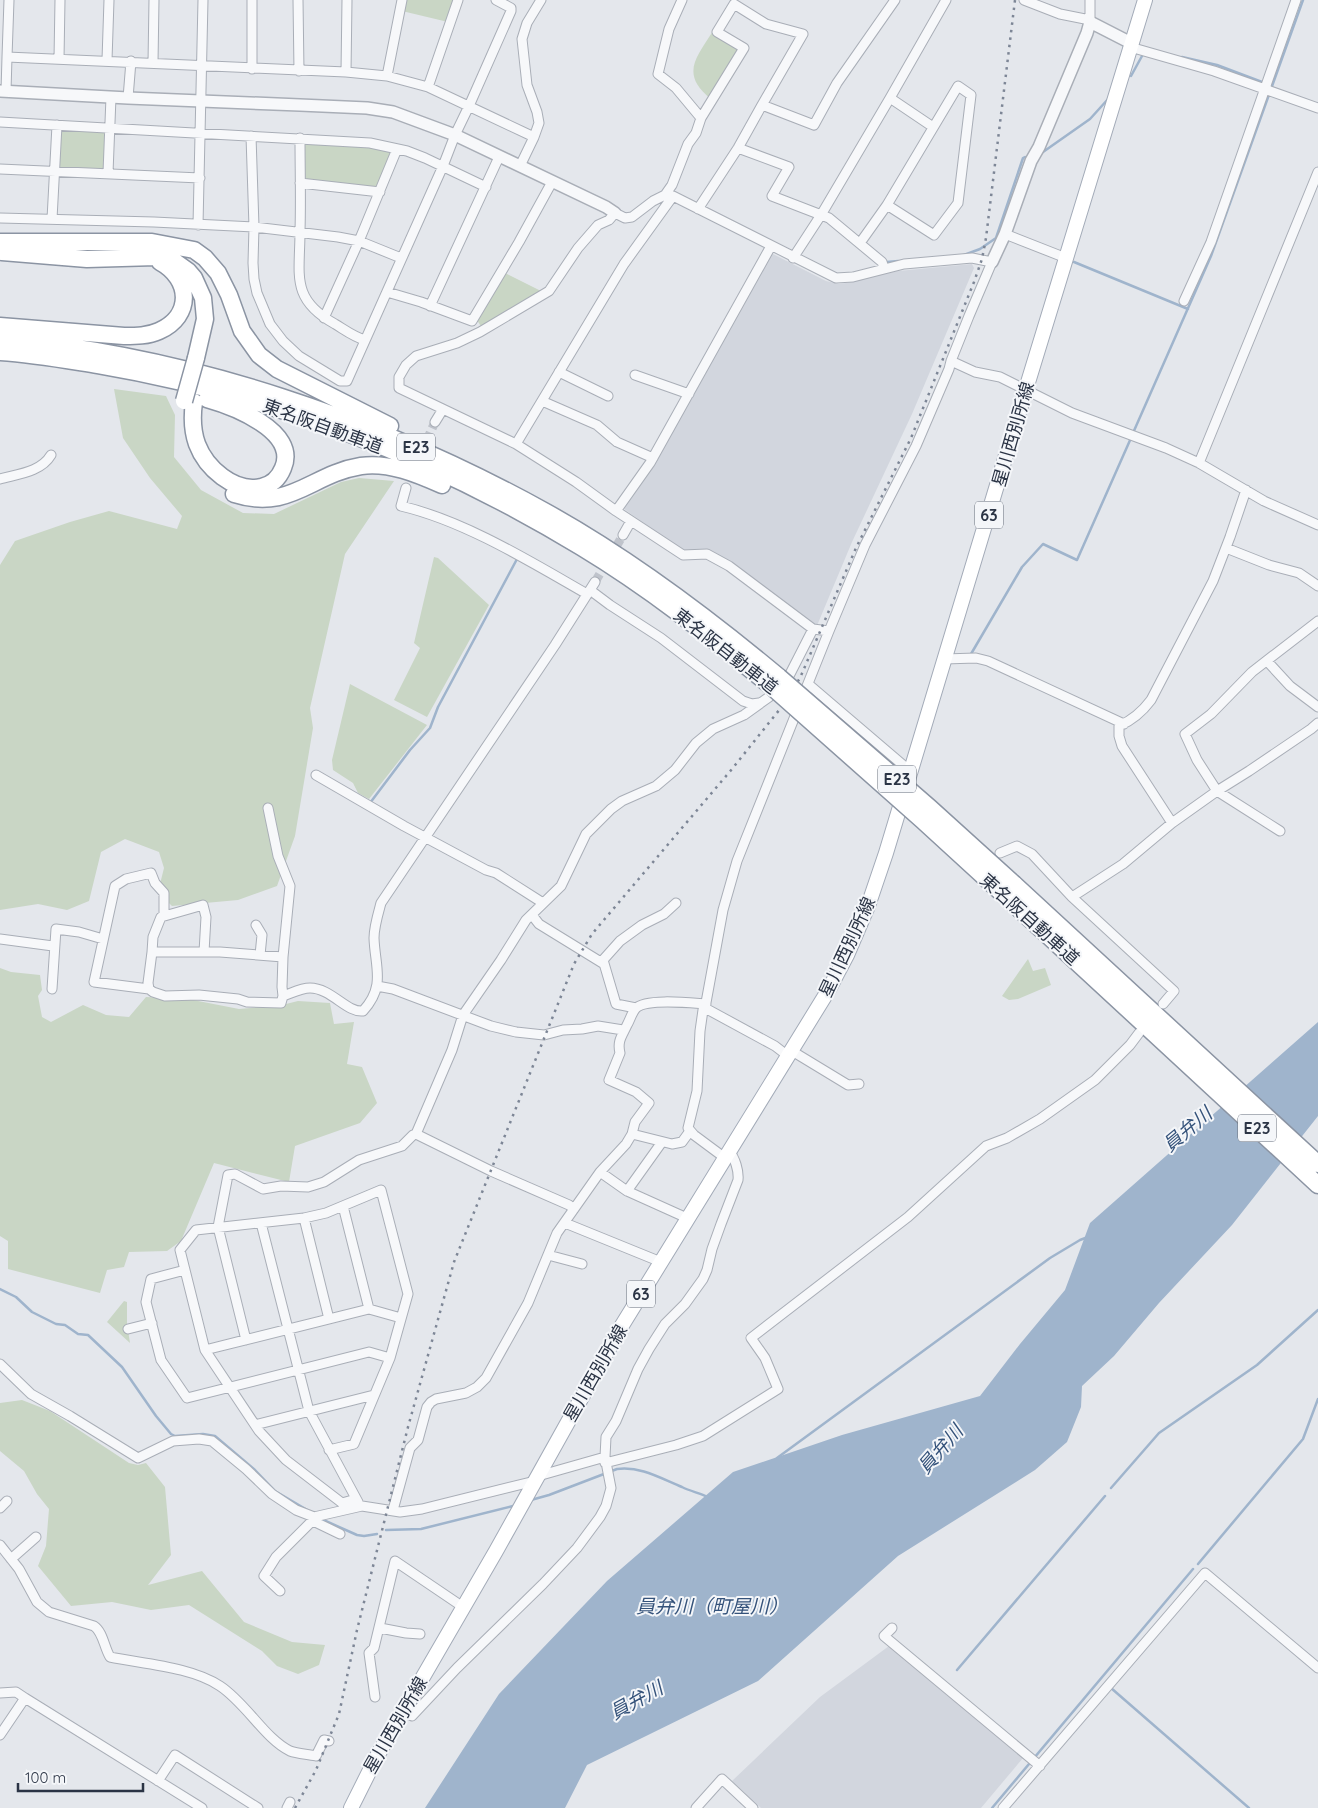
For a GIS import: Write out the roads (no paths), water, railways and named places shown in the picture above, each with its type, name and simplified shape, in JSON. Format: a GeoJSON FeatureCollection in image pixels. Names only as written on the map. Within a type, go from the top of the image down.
{"type":"FeatureCollection","features":[{"type":"Feature","properties":{"kind":"highway"},"geometry":{"type":"LineString","coordinates":[[0,236],[68,250]]}},
{"type":"Feature","properties":{"kind":"highway"},"geometry":{"type":"LineString","coordinates":[[0,242],[143,258],[161,262],[180,280],[184,294],[182,309],[174,321],[158,331],[141,336],[0,326]]}},
{"type":"Feature","properties":{"kind":"highway"},"geometry":{"type":"LineString","coordinates":[[152,242],[184,255],[198,267],[208,283],[213,300],[214,317],[211,337],[200,359]]}},
{"type":"Feature","properties":{"kind":"highway"},"geometry":{"type":"LineString","coordinates":[[0,259],[152,242],[194,250],[205,258],[218,273],[242,331],[249,343],[259,355],[277,369],[498,482],[545,518]]}},
{"type":"Feature","properties":{"kind":"highway"},"geometry":{"type":"LineString","coordinates":[[0,252],[68,250]]}},
{"type":"Feature","properties":{"kind":"highway"},"geometry":{"type":"LineString","coordinates":[[143,258],[156,257],[174,260],[194,278],[203,298],[205,308],[200,359],[184,431],[194,461],[216,485],[235,494],[264,500],[281,498],[341,471],[363,466],[383,466],[419,475],[482,502],[545,518]]}},
{"type":"Feature","properties":{"kind":"highway","name":"東名阪自動車道"},"geometry":{"type":"LineString","coordinates":[[0,339],[72,348],[170,367],[258,390],[302,404],[411,445],[461,468],[545,518],[583,548],[655,596],[726,649],[776,682],[922,820],[1009,889],[1201,1066],[1318,1164]]}},
{"type":"Feature","properties":{"kind":"highway","name":"東名阪自動車道"},"geometry":{"type":"LineString","coordinates":[[0,352],[70,361],[168,379],[290,412],[398,453],[464,484],[545,518]]}},
{"type":"Feature","properties":{"kind":"highway"},"geometry":{"type":"LineString","coordinates":[[0,357],[178,390],[232,408],[259,421],[276,435],[285,455],[284,466],[278,477],[267,485],[252,488],[234,483],[216,472],[197,445],[189,402]]}},
{"type":"Feature","properties":{"kind":"highway","name":"東名阪自動車道"},"geometry":{"type":"LineString","coordinates":[[1201,1066],[1318,1185]]}},
{"type":"Feature","properties":{"kind":"main road","name":"星川西別所線"},"geometry":{"type":"LineString","coordinates":[[351,1808],[372,1765],[621,1328],[790,1053],[847,955],[868,906],[886,853],[1145,0]]}},
{"type":"Feature","properties":{"kind":"street"},"geometry":{"type":"LineString","coordinates":[[9,0],[4,25],[8,57],[3,91],[367,108],[394,112],[455,134],[625,218],[640,213],[652,201],[669,196],[836,278],[904,264],[972,258],[992,262]]}},
{"type":"Feature","properties":{"kind":"street"},"geometry":{"type":"LineString","coordinates":[[59,58],[60,0]]}},
{"type":"Feature","properties":{"kind":"street"},"geometry":{"type":"LineString","coordinates":[[107,60],[109,0]]}},
{"type":"Feature","properties":{"kind":"street"},"geometry":{"type":"LineString","coordinates":[[153,63],[154,0]]}},
{"type":"Feature","properties":{"kind":"street"},"geometry":{"type":"LineString","coordinates":[[198,225],[203,0]]}},
{"type":"Feature","properties":{"kind":"street"},"geometry":{"type":"LineString","coordinates":[[252,0],[252,69]]}},
{"type":"Feature","properties":{"kind":"street"},"geometry":{"type":"LineString","coordinates":[[298,0],[300,71]]}},
{"type":"Feature","properties":{"kind":"street"},"geometry":{"type":"LineString","coordinates":[[346,72],[347,0]]}},
{"type":"Feature","properties":{"kind":"street"},"geometry":{"type":"LineString","coordinates":[[387,76],[402,0]]}},
{"type":"Feature","properties":{"kind":"street"},"geometry":{"type":"LineString","coordinates":[[428,87],[458,0]]}},
{"type":"Feature","properties":{"kind":"street"},"geometry":{"type":"LineString","coordinates":[[251,136],[254,227],[253,263],[257,293],[270,324],[283,341],[299,356],[340,381],[347,382],[511,11],[511,8],[496,0]]}},
{"type":"Feature","properties":{"kind":"street"},"geometry":{"type":"LineString","coordinates":[[520,166],[539,123],[527,85],[522,39],[527,23],[540,0]]}},
{"type":"Feature","properties":{"kind":"street"},"geometry":{"type":"LineString","coordinates":[[682,0],[669,29],[658,74],[676,88],[701,118]]}},
{"type":"Feature","properties":{"kind":"street"},"geometry":{"type":"LineString","coordinates":[[762,105],[814,125],[837,83],[896,0]]}},
{"type":"Feature","properties":{"kind":"street"},"geometry":{"type":"LineString","coordinates":[[793,258],[890,98],[946,0]]}},
{"type":"Feature","properties":{"kind":"street"},"geometry":{"type":"LineString","coordinates":[[1024,0],[1060,14],[1090,21],[1131,45],[1214,71],[1318,108]]}},
{"type":"Feature","properties":{"kind":"street"},"geometry":{"type":"LineString","coordinates":[[403,1712],[412,1716],[457,1668],[526,1602],[577,1548],[606,1506],[611,1488],[606,1466],[606,1437],[623,1405],[638,1368],[665,1324],[685,1304],[703,1280],[712,1249],[739,1175],[733,1156],[694,1135],[688,1128],[697,1091],[703,1010],[723,910],[737,861],[865,545],[916,446],[1005,234],[1031,160],[1039,147],[1087,33],[1090,21],[1090,0]]}},
{"type":"Feature","properties":{"kind":"street"},"geometry":{"type":"LineString","coordinates":[[1184,301],[1211,242],[1296,0]]}},
{"type":"Feature","properties":{"kind":"street"},"geometry":{"type":"LineString","coordinates":[[516,444],[624,264],[669,196],[688,144],[696,133],[701,118],[744,48],[717,32],[734,4],[766,24],[803,34],[738,148],[698,209]]}},
{"type":"Feature","properties":{"kind":"street"},"geometry":{"type":"LineString","coordinates":[[8,57],[131,61],[202,67],[346,72],[387,76],[428,87],[534,137]]}},
{"type":"Feature","properties":{"kind":"street"},"geometry":{"type":"LineString","coordinates":[[128,98],[131,61]]}},
{"type":"Feature","properties":{"kind":"street"},"geometry":{"type":"LineString","coordinates":[[860,244],[887,205],[958,86],[971,95],[958,203],[934,235],[887,205]]}},
{"type":"Feature","properties":{"kind":"street"},"geometry":{"type":"LineString","coordinates":[[108,173],[111,97]]}},
{"type":"Feature","properties":{"kind":"street"},"geometry":{"type":"LineString","coordinates":[[890,98],[933,127]]}},
{"type":"Feature","properties":{"kind":"street"},"geometry":{"type":"LineString","coordinates":[[0,122],[370,142],[397,148],[426,158],[486,187]]}},
{"type":"Feature","properties":{"kind":"street"},"geometry":{"type":"LineString","coordinates":[[52,219],[57,125]]}},
{"type":"Feature","properties":{"kind":"street"},"geometry":{"type":"LineString","coordinates":[[300,138],[300,286],[307,302],[324,318],[365,340]]}},
{"type":"Feature","properties":{"kind":"street"},"geometry":{"type":"LineString","coordinates":[[324,318],[359,241],[397,148]]}},
{"type":"Feature","properties":{"kind":"street"},"geometry":{"type":"LineString","coordinates":[[738,148],[789,167],[772,196],[829,218],[882,262],[884,268]]}},
{"type":"Feature","properties":{"kind":"street"},"geometry":{"type":"LineString","coordinates":[[430,306],[500,157]]}},
{"type":"Feature","properties":{"kind":"street"},"geometry":{"type":"LineString","coordinates":[[0,169],[200,178]]}},
{"type":"Feature","properties":{"kind":"street"},"geometry":{"type":"LineString","coordinates":[[1199,464],[1318,172]]}},
{"type":"Feature","properties":{"kind":"street"},"geometry":{"type":"LineString","coordinates":[[472,321],[552,182]]}},
{"type":"Feature","properties":{"kind":"street"},"geometry":{"type":"LineString","coordinates":[[300,183],[380,192]]}},
{"type":"Feature","properties":{"kind":"street"},"geometry":{"type":"LineString","coordinates":[[615,213],[609,220],[598,225],[578,248],[549,291],[480,332],[457,343],[416,356],[406,365],[400,376],[399,388],[516,444],[576,482],[683,555],[707,554],[729,566],[813,629],[829,631]]}},
{"type":"Feature","properties":{"kind":"street"},"geometry":{"type":"LineString","coordinates":[[0,218],[254,227],[359,241],[402,258]]}},
{"type":"Feature","properties":{"kind":"street"},"geometry":{"type":"LineString","coordinates":[[1005,234],[1066,258]]}},
{"type":"Feature","properties":{"kind":"street"},"geometry":{"type":"LineString","coordinates":[[616,511],[653,458],[771,246]]}},
{"type":"Feature","properties":{"kind":"street"},"geometry":{"type":"LineString","coordinates":[[388,292],[472,321],[480,332]]}},
{"type":"Feature","properties":{"kind":"street"},"geometry":{"type":"LineString","coordinates":[[951,361],[975,372],[1000,377],[1072,413],[1166,448],[1199,464],[1264,502],[1318,524]]}},
{"type":"Feature","properties":{"kind":"street"},"geometry":{"type":"LineString","coordinates":[[559,372],[608,396]]}},
{"type":"Feature","properties":{"kind":"street"},"geometry":{"type":"LineString","coordinates":[[635,375],[689,394]]}},
{"type":"Feature","properties":{"kind":"street"},"geometry":{"type":"LineString","coordinates":[[542,401],[597,425],[617,442],[653,458]]}},
{"type":"Feature","properties":{"kind":"street"},"geometry":{"type":"LineString","coordinates":[[435,422],[443,409]]}},
{"type":"Feature","properties":{"kind":"street"},"geometry":{"type":"LineString","coordinates":[[0,479],[35,469],[47,462],[51,455]]}},
{"type":"Feature","properties":{"kind":"street"},"geometry":{"type":"LineString","coordinates":[[406,488],[397,505],[424,511],[486,539],[588,592],[661,638],[742,701],[752,704],[759,703]]}},
{"type":"Feature","properties":{"kind":"street"},"geometry":{"type":"LineString","coordinates":[[1172,823],[1122,746],[1119,726],[1142,713],[1151,700],[1213,581],[1246,490]]}},
{"type":"Feature","properties":{"kind":"street"},"geometry":{"type":"LineString","coordinates":[[623,535],[631,521]]}},
{"type":"Feature","properties":{"kind":"street"},"geometry":{"type":"LineString","coordinates":[[1226,548],[1269,565],[1299,573],[1318,586]]}},
{"type":"Feature","properties":{"kind":"street"},"geometry":{"type":"LineString","coordinates":[[284,996],[311,988],[326,992],[358,1012],[363,1011],[374,997],[377,986],[374,936],[381,903],[555,645],[595,582]]}},
{"type":"Feature","properties":{"kind":"street"},"geometry":{"type":"LineString","coordinates":[[1280,831],[1217,790],[1197,760],[1184,734],[1211,714],[1252,672],[1318,621]]}},
{"type":"Feature","properties":{"kind":"street"},"geometry":{"type":"LineString","coordinates":[[246,1340],[218,1228],[226,1178],[230,1174],[263,1189],[281,1186],[308,1187],[324,1182],[359,1160],[402,1146],[416,1134],[450,1054],[463,1015],[526,920],[561,886],[586,834],[610,809],[622,801],[656,786],[675,770],[696,743],[713,729],[744,715],[769,697],[790,674],[813,629]]}},
{"type":"Feature","properties":{"kind":"street"},"geometry":{"type":"LineString","coordinates":[[944,660],[976,658],[988,661],[1124,724]]}},
{"type":"Feature","properties":{"kind":"street"},"geometry":{"type":"LineString","coordinates":[[1267,661],[1290,686],[1318,707]]}},
{"type":"Feature","properties":{"kind":"street"},"geometry":{"type":"LineString","coordinates":[[808,684],[910,771]]}},
{"type":"Feature","properties":{"kind":"street"},"geometry":{"type":"LineString","coordinates":[[1072,898],[1123,864],[1172,823],[1217,790],[1249,771],[1318,723]]}},
{"type":"Feature","properties":{"kind":"street"},"geometry":{"type":"LineString","coordinates":[[316,775],[425,838],[486,870],[496,873],[543,903]]}},
{"type":"Feature","properties":{"kind":"street"},"geometry":{"type":"LineString","coordinates":[[164,916],[164,893],[155,883],[151,873],[126,879],[115,886],[94,982],[149,988],[165,996],[199,995],[253,1002],[282,1003],[284,996],[282,987],[290,886],[278,856],[268,808]]}},
{"type":"Feature","properties":{"kind":"street"},"geometry":{"type":"LineString","coordinates":[[1000,853],[1017,846],[1032,854],[1072,898],[1174,991],[1163,1004]]}},
{"type":"Feature","properties":{"kind":"street"},"geometry":{"type":"LineString","coordinates":[[676,903],[664,914],[642,925],[620,941],[603,960],[616,1004],[636,1008],[645,1004],[663,1002],[705,1006],[848,1085],[859,1084]]}},
{"type":"Feature","properties":{"kind":"street"},"geometry":{"type":"LineString","coordinates":[[149,988],[153,937],[158,921],[164,916],[203,905],[206,917],[204,952]]}},
{"type":"Feature","properties":{"kind":"street"},"geometry":{"type":"LineString","coordinates":[[532,915],[539,924],[604,964]]}},
{"type":"Feature","properties":{"kind":"street"},"geometry":{"type":"LineString","coordinates":[[256,925],[262,935],[260,955]]}},
{"type":"Feature","properties":{"kind":"street"},"geometry":{"type":"LineString","coordinates":[[52,989],[53,946],[56,929],[78,932],[103,939]]}},
{"type":"Feature","properties":{"kind":"street"},"geometry":{"type":"LineString","coordinates":[[0,939],[53,946]]}},
{"type":"Feature","properties":{"kind":"street"},"geometry":{"type":"LineString","coordinates":[[152,952],[204,952],[284,957]]}},
{"type":"Feature","properties":{"kind":"street"},"geometry":{"type":"LineString","coordinates":[[377,986],[499,1028],[533,1035],[544,1035],[598,1026],[623,1030]]}},
{"type":"Feature","properties":{"kind":"street"},"geometry":{"type":"LineString","coordinates":[[393,1510],[410,1448],[418,1440],[427,1407],[436,1399],[466,1393],[477,1387],[486,1378],[528,1303],[557,1233],[600,1172],[620,1152],[632,1134],[635,1122],[649,1103],[636,1092],[609,1080],[620,1053],[618,1044],[623,1030],[626,1028],[636,1008]]}},
{"type":"Feature","properties":{"kind":"street"},"geometry":{"type":"LineString","coordinates":[[330,1450],[354,1444],[390,1358],[408,1294],[381,1190],[326,1213],[304,1218],[196,1230],[180,1250],[205,1350],[255,1425],[286,1460],[342,1503],[359,1502],[400,1512],[422,1509],[536,1479],[606,1466],[703,1436],[778,1389],[765,1358],[751,1338],[908,1216],[986,1146],[1006,1138],[1040,1119],[1095,1080],[1130,1045],[1139,1033]]}},
{"type":"Feature","properties":{"kind":"street"},"geometry":{"type":"LineString","coordinates":[[632,1134],[672,1144],[682,1142],[690,1131]]}},
{"type":"Feature","properties":{"kind":"street"},"geometry":{"type":"LineString","coordinates":[[416,1134],[491,1171],[569,1204],[574,1209]]}},
{"type":"Feature","properties":{"kind":"street"},"geometry":{"type":"LineString","coordinates":[[627,1191],[662,1142]]}},
{"type":"Feature","properties":{"kind":"street"},"geometry":{"type":"LineString","coordinates":[[600,1172],[627,1191],[687,1218]]}},
{"type":"Feature","properties":{"kind":"street"},"geometry":{"type":"LineString","coordinates":[[343,1206],[369,1309]]}},
{"type":"Feature","properties":{"kind":"street"},"geometry":{"type":"LineString","coordinates":[[304,1218],[329,1319]]}},
{"type":"Feature","properties":{"kind":"street"},"geometry":{"type":"LineString","coordinates":[[565,1222],[661,1262]]}},
{"type":"Feature","properties":{"kind":"street"},"geometry":{"type":"LineString","coordinates":[[261,1223],[309,1412],[359,1502]]}},
{"type":"Feature","properties":{"kind":"street"},"geometry":{"type":"LineString","coordinates":[[548,1255],[582,1264]]}},
{"type":"Feature","properties":{"kind":"street"},"geometry":{"type":"LineString","coordinates":[[184,1270],[151,1279],[146,1302],[162,1360],[187,1398],[369,1352],[390,1358]]}},
{"type":"Feature","properties":{"kind":"street"},"geometry":{"type":"LineString","coordinates":[[205,1350],[369,1309],[401,1318]]}},
{"type":"Feature","properties":{"kind":"street"},"geometry":{"type":"LineString","coordinates":[[128,1329],[152,1323]]}},
{"type":"Feature","properties":{"kind":"street"},"geometry":{"type":"LineString","coordinates":[[0,1364],[31,1394],[138,1458],[173,1440],[199,1439],[212,1441],[246,1469],[272,1494],[296,1510],[315,1517],[340,1534]]}},
{"type":"Feature","properties":{"kind":"street"},"geometry":{"type":"LineString","coordinates":[[255,1425],[374,1395]]}},
{"type":"Feature","properties":{"kind":"street"},"geometry":{"type":"LineString","coordinates":[[0,1508],[8,1501]]}},
{"type":"Feature","properties":{"kind":"street"},"geometry":{"type":"LineString","coordinates":[[280,1591],[264,1576],[276,1557],[315,1517],[359,1502]]}},
{"type":"Feature","properties":{"kind":"street"},"geometry":{"type":"LineString","coordinates":[[11,1559],[36,1537]]}},
{"type":"Feature","properties":{"kind":"street"},"geometry":{"type":"LineString","coordinates":[[0,1544],[19,1569],[37,1602],[49,1612],[94,1626],[99,1630],[110,1657],[198,1674],[220,1686],[243,1705],[278,1744],[292,1752],[316,1756],[324,1740],[329,1741]]}},
{"type":"Feature","properties":{"kind":"street"},"geometry":{"type":"LineString","coordinates":[[375,1697],[369,1653],[374,1648],[380,1628],[382,1609],[395,1561],[464,1606]]}},
{"type":"Feature","properties":{"kind":"street"},"geometry":{"type":"LineString","coordinates":[[1003,1808],[1035,1762],[1105,1690],[1204,1572],[1318,1668]]}},
{"type":"Feature","properties":{"kind":"street"},"geometry":{"type":"LineString","coordinates":[[380,1628],[420,1634]]}},
{"type":"Feature","properties":{"kind":"street"},"geometry":{"type":"LineString","coordinates":[[892,1628],[884,1636],[1035,1762]]}},
{"type":"Feature","properties":{"kind":"street"},"geometry":{"type":"LineString","coordinates":[[0,1693],[16,1692],[202,1808]]}},
{"type":"Feature","properties":{"kind":"street"},"geometry":{"type":"LineString","coordinates":[[0,1735],[24,1698]]}},
{"type":"Feature","properties":{"kind":"street"},"geometry":{"type":"LineString","coordinates":[[158,1781],[175,1755],[258,1808]]}},
{"type":"Feature","properties":{"kind":"street"},"geometry":{"type":"LineString","coordinates":[[696,1808],[722,1779],[753,1808]]}},
{"type":"Feature","properties":{"kind":"water","name":"員弁川（町屋川）"},"geometry":{"type":"Polygon","coordinates":[[[1318,1022],[1318,1116],[1232,1225],[1159,1303],[1114,1356],[1082,1386],[1081,1407],[1067,1442],[1035,1470],[898,1556],[758,1681],[587,1765],[565,1808],[425,1808],[499,1694],[607,1581],[733,1472],[842,1435],[980,1396],[1065,1290],[1090,1223],[1318,1022]]]}},
{"type":"Feature","properties":{"kind":"waterway"},"geometry":{"type":"LineString","coordinates":[[1133,433],[1211,256],[1303,0]]}},
{"type":"Feature","properties":{"kind":"waterway"},"geometry":{"type":"LineString","coordinates":[[1131,76],[1142,56]]}},
{"type":"Feature","properties":{"kind":"waterway"},"geometry":{"type":"LineString","coordinates":[[1182,57],[1217,65],[1262,82]]}},
{"type":"Feature","properties":{"kind":"waterway"},"geometry":{"type":"LineString","coordinates":[[1043,152],[1090,119],[1109,98]]}},
{"type":"Feature","properties":{"kind":"waterway"},"geometry":{"type":"LineString","coordinates":[[964,255],[980,249],[996,238],[1023,158],[1025,157]]}},
{"type":"Feature","properties":{"kind":"waterway"},"geometry":{"type":"LineString","coordinates":[[887,262],[898,261]]}},
{"type":"Feature","properties":{"kind":"waterway"},"geometry":{"type":"LineString","coordinates":[[1074,262],[1188,309]]}},
{"type":"Feature","properties":{"kind":"waterway"},"geometry":{"type":"LineString","coordinates":[[971,654],[1022,567],[1043,544],[1077,560],[1131,438]]}},
{"type":"Feature","properties":{"kind":"waterway"},"geometry":{"type":"LineString","coordinates":[[370,803],[410,750],[430,728],[438,707],[517,559]]}},
{"type":"Feature","properties":{"kind":"waterway"},"geometry":{"type":"LineString","coordinates":[[777,1458],[1050,1258],[1088,1237]]}},
{"type":"Feature","properties":{"kind":"waterway"},"geometry":{"type":"LineString","coordinates":[[0,1289],[16,1297],[32,1312],[56,1324],[65,1325],[78,1334],[88,1335],[122,1367],[171,1434],[175,1436],[203,1434],[215,1436],[255,1470],[275,1491],[309,1511]]}},
{"type":"Feature","properties":{"kind":"waterway"},"geometry":{"type":"LineString","coordinates":[[1111,1488],[1159,1433],[1257,1365],[1318,1310]]}},
{"type":"Feature","properties":{"kind":"waterway"},"geometry":{"type":"LineString","coordinates":[[1198,1564],[1303,1439],[1318,1399]]}},
{"type":"Feature","properties":{"kind":"waterway"},"geometry":{"type":"LineString","coordinates":[[531,1500],[617,1469],[642,1471],[708,1497]]}},
{"type":"Feature","properties":{"kind":"waterway"},"geometry":{"type":"LineString","coordinates":[[957,1670],[1105,1496]]}},
{"type":"Feature","properties":{"kind":"waterway"},"geometry":{"type":"LineString","coordinates":[[386,1530],[421,1529],[513,1506]]}},
{"type":"Feature","properties":{"kind":"waterway"},"geometry":{"type":"LineString","coordinates":[[319,1518],[357,1535],[377,1534]]}},
{"type":"Feature","properties":{"kind":"waterway"},"geometry":{"type":"LineString","coordinates":[[992,1808],[1193,1569]]}},
{"type":"Feature","properties":{"kind":"waterway"},"geometry":{"type":"LineString","coordinates":[[1111,1688],[1249,1808]]}},
{"type":"Feature","properties":{"kind":"tunnel"},"geometry":{"type":"LineString","coordinates":[[421,453],[435,422]]}},
{"type":"Feature","properties":{"kind":"tunnel"},"geometry":{"type":"LineString","coordinates":[[595,582],[623,535]]}},
{"type":"Feature","properties":{"kind":"railway"},"geometry":{"type":"LineString","coordinates":[[295,1808],[316,1770],[339,1714],[357,1630],[408,1427],[454,1262],[574,964],[592,934],[732,769],[780,709],[800,678],[856,548],[911,438],[974,282],[982,259],[986,238],[1015,0]]}},
{"type":"Feature","properties":{"kind":"water label","name":"員弁川"},"geometry":{"type":"Point","coordinates":[1187,1129]}},
{"type":"Feature","properties":{"kind":"water label","name":"員弁川"},"geometry":{"type":"Point","coordinates":[940,1449]}},
{"type":"Feature","properties":{"kind":"water label","name":"員弁川"},"geometry":{"type":"Point","coordinates":[636,1700]}}]}
